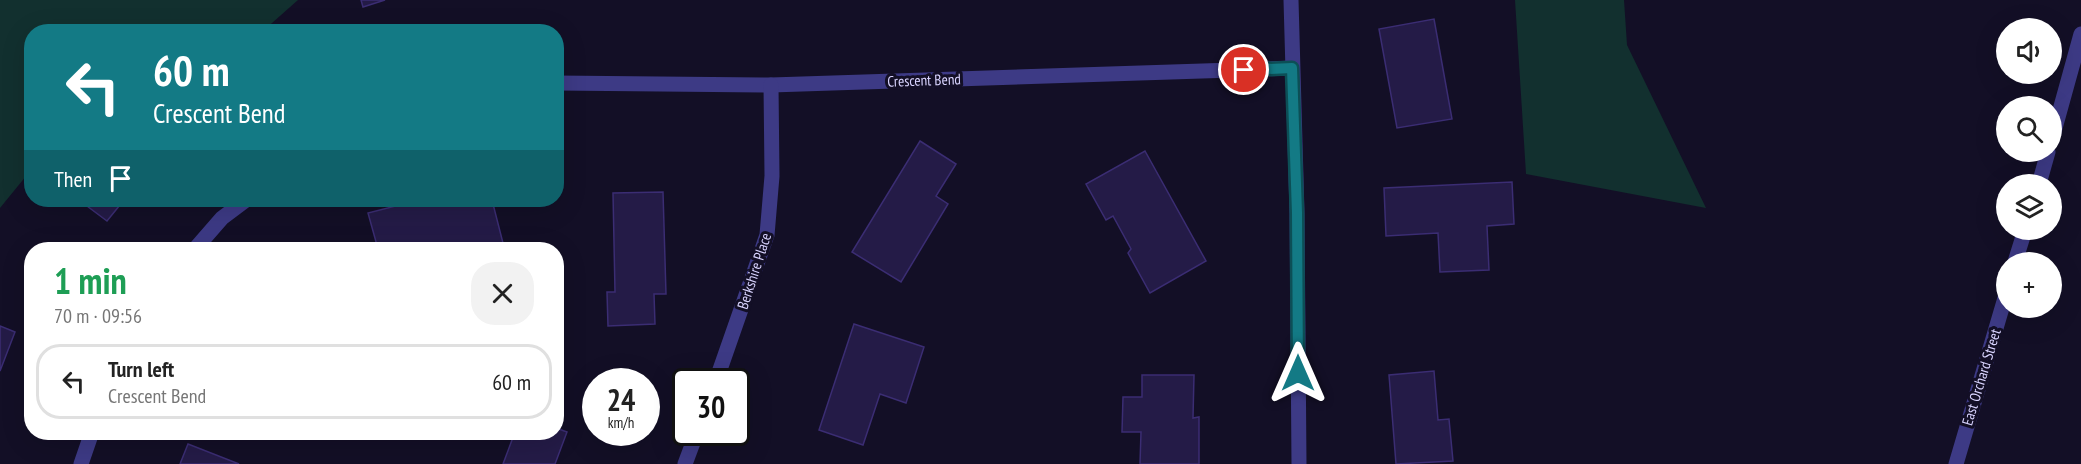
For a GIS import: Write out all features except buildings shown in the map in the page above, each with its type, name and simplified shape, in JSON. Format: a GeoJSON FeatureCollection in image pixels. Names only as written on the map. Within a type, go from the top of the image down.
{"type":"FeatureCollection","features":[{"type":"Feature","properties":{"kind":"street"},"geometry":{"type":"LineString","coordinates":[[1291,0],[1297,213],[1299,464]]}},
{"type":"Feature","properties":{"kind":"street"},"geometry":{"type":"LineString","coordinates":[[2062,103],[2081,34]]}},
{"type":"Feature","properties":{"kind":"street","name":"Crescent Bend"},"geometry":{"type":"LineString","coordinates":[[564,82],[771,85],[1292,68]]}},
{"type":"Feature","properties":{"kind":"street","name":"Berkshire Place"},"geometry":{"type":"LineString","coordinates":[[721,368],[767,235],[772,176],[771,85]]}},
{"type":"Feature","properties":{"kind":"street"},"geometry":{"type":"LineString","coordinates":[[201,242],[222,218],[237,207]]}},
{"type":"Feature","properties":{"kind":"street","name":"East Orchard Street"},"geometry":{"type":"LineString","coordinates":[[1956,464],[1999,318]]}},
{"type":"Feature","properties":{"kind":"street"},"geometry":{"type":"LineString","coordinates":[[81,464],[89,440]]}},
{"type":"Feature","properties":{"kind":"street"},"geometry":{"type":"LineString","coordinates":[[685,464],[692,446]]}},
{"type":"Feature","properties":{"kind":"green space"},"geometry":{"type":"Polygon","coordinates":[[[0,0],[298,0],[271,24],[24,24],[24,179],[0,208],[0,0]]]}},
{"type":"Feature","properties":{"kind":"green space"},"geometry":{"type":"Polygon","coordinates":[[[1515,0],[1624,0],[1627,45],[1706,208],[1526,174],[1515,0]]]}},
{"type":"Feature","properties":{"kind":"route"},"geometry":{"type":"LineString","coordinates":[[1244,70],[1292,68],[1297,213],[1298,373]]}}]}
